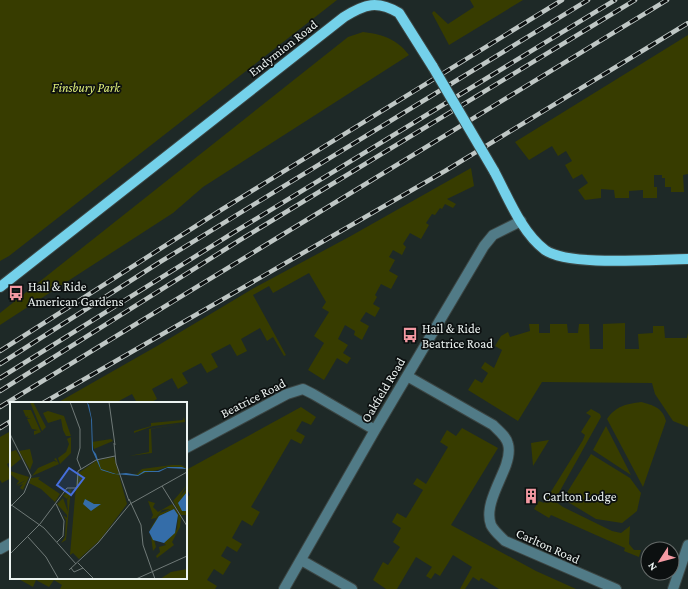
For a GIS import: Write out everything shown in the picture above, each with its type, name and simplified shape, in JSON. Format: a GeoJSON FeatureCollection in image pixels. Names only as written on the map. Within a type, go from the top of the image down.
{"type":"FeatureCollection","features":[{"type":"Feature","properties":{"kind":"main road","name":"Endymion Road"},"geometry":{"type":"LineString","coordinates":[[0,287],[344,17],[361,6],[379,1],[392,7],[399,13],[410,28],[521,220],[537,242],[546,251],[557,256],[601,260],[688,259]]}},
{"type":"Feature","properties":{"kind":"street","name":"Oakfield Road"},"geometry":{"type":"LineString","coordinates":[[284,589],[375,430],[484,246],[493,235],[521,220]]}},
{"type":"Feature","properties":{"kind":"street","name":"Carlton Road"},"geometry":{"type":"LineString","coordinates":[[407,376],[493,425],[508,443],[508,460],[490,506],[491,525],[497,534],[505,541],[616,589]]}},
{"type":"Feature","properties":{"kind":"street","name":"Beatrice Road"},"geometry":{"type":"LineString","coordinates":[[187,447],[287,394],[303,389],[375,430]]}},
{"type":"Feature","properties":{"kind":"street"},"geometry":{"type":"LineString","coordinates":[[0,549],[10,544]]}},
{"type":"Feature","properties":{"kind":"street"},"geometry":{"type":"LineString","coordinates":[[673,589],[688,545]]}},
{"type":"Feature","properties":{"kind":"street"},"geometry":{"type":"LineString","coordinates":[[301,560],[352,589]]}},
{"type":"Feature","properties":{"kind":"green space","name":"Finsbury Park"},"geometry":{"type":"Polygon","coordinates":[[[0,0],[337,0],[9,256],[0,261],[0,0]]]}},
{"type":"Feature","properties":{"kind":"green space"},"geometry":{"type":"Polygon","coordinates":[[[470,0],[523,0],[449,45],[432,13],[434,11],[448,24],[474,7],[470,0]]]}},
{"type":"Feature","properties":{"kind":"green space"},"geometry":{"type":"Polygon","coordinates":[[[363,32],[389,38],[409,55],[203,187],[173,213],[0,325],[0,313],[348,37],[363,32]]]}},
{"type":"Feature","properties":{"kind":"green space"},"geometry":{"type":"Polygon","coordinates":[[[688,35],[688,174],[683,175],[684,192],[671,192],[671,187],[665,187],[665,178],[662,178],[662,175],[654,175],[654,187],[657,187],[657,198],[643,198],[643,190],[629,191],[629,198],[615,198],[614,190],[601,189],[601,198],[585,200],[578,190],[588,183],[582,174],[573,179],[565,165],[572,161],[566,151],[558,156],[552,146],[529,160],[515,142],[688,35]]]}},
{"type":"Feature","properties":{"kind":"green space"},"geometry":{"type":"Polygon","coordinates":[[[471,168],[474,186],[447,199],[456,204],[453,208],[445,204],[435,215],[432,214],[426,223],[429,225],[421,239],[410,233],[403,244],[406,247],[402,255],[393,250],[389,257],[395,260],[389,271],[398,276],[391,289],[381,284],[375,295],[377,297],[373,304],[380,308],[375,317],[366,312],[360,321],[369,326],[362,340],[354,335],[355,331],[345,325],[338,339],[348,345],[343,353],[351,358],[347,364],[337,358],[324,380],[308,370],[324,343],[314,336],[329,312],[322,308],[326,302],[309,273],[273,293],[269,286],[253,295],[286,355],[284,356],[273,337],[267,341],[260,328],[241,339],[247,351],[237,356],[230,344],[211,354],[218,367],[207,373],[201,363],[182,373],[188,383],[178,389],[172,378],[152,389],[157,399],[152,402],[136,402],[132,394],[117,402],[59,402],[254,288],[349,237],[471,168]]]}},
{"type":"Feature","properties":{"kind":"green space"},"geometry":{"type":"Polygon","coordinates":[[[625,323],[625,349],[639,349],[638,334],[653,333],[653,326],[664,326],[665,338],[687,338],[688,333],[688,427],[673,421],[655,394],[652,383],[542,382],[518,421],[468,390],[475,379],[482,383],[488,373],[481,368],[485,362],[494,368],[502,350],[495,346],[501,336],[508,332],[510,337],[530,331],[529,324],[539,324],[539,333],[550,333],[550,324],[567,324],[568,333],[578,333],[579,324],[589,324],[590,349],[603,349],[603,324],[625,323]]]}},
{"type":"Feature","properties":{"kind":"green space"},"geometry":{"type":"Polygon","coordinates":[[[641,402],[660,410],[666,421],[643,487],[607,419],[614,411],[622,406],[641,402]]]}},
{"type":"Feature","properties":{"kind":"green space"},"geometry":{"type":"Polygon","coordinates":[[[301,407],[316,417],[311,425],[302,421],[296,431],[305,436],[301,444],[291,439],[251,507],[260,512],[252,526],[242,520],[232,538],[242,544],[237,552],[227,546],[221,556],[231,562],[223,575],[214,569],[207,580],[217,586],[215,589],[60,589],[62,585],[54,580],[49,587],[36,580],[33,587],[19,579],[187,579],[187,496],[190,495],[187,489],[187,469],[301,407]]]}},
{"type":"Feature","properties":{"kind":"green space"},"geometry":{"type":"Polygon","coordinates":[[[591,409],[600,414],[601,417],[556,498],[556,502],[563,507],[612,531],[621,533],[630,526],[629,544],[634,550],[640,550],[639,557],[624,551],[625,548],[551,515],[549,518],[534,509],[539,501],[544,503],[583,440],[585,435],[581,432],[591,416],[586,413],[591,409]]]}},
{"type":"Feature","properties":{"kind":"green space"},"geometry":{"type":"Polygon","coordinates":[[[606,426],[631,475],[593,450],[606,426]]]}},
{"type":"Feature","properties":{"kind":"green space"},"geometry":{"type":"Polygon","coordinates":[[[462,428],[498,448],[451,525],[536,571],[576,589],[499,589],[481,578],[479,581],[473,577],[465,589],[460,589],[472,567],[453,555],[440,576],[435,573],[431,579],[426,576],[432,567],[416,557],[397,589],[386,589],[373,580],[383,562],[388,565],[400,547],[393,542],[401,528],[392,522],[397,513],[406,518],[423,490],[413,484],[417,478],[426,484],[448,447],[440,442],[447,430],[456,436],[462,428]]]}},
{"type":"Feature","properties":{"kind":"green space"},"geometry":{"type":"Polygon","coordinates":[[[10,432],[10,462],[7,464],[10,471],[10,479],[2,483],[0,480],[0,437],[10,432]]]}},
{"type":"Feature","properties":{"kind":"green space"},"geometry":{"type":"Polygon","coordinates":[[[549,440],[533,466],[531,443],[549,440]]]}},
{"type":"Feature","properties":{"kind":"green space"},"geometry":{"type":"Polygon","coordinates":[[[591,454],[630,478],[641,493],[637,511],[622,523],[596,519],[563,499],[591,454]]]}},
{"type":"Feature","properties":{"kind":"railway"},"geometry":{"type":"LineString","coordinates":[[0,351],[221,210],[562,0]]}},
{"type":"Feature","properties":{"kind":"railway"},"geometry":{"type":"LineString","coordinates":[[0,364],[160,262],[588,0]]}},
{"type":"Feature","properties":{"kind":"railway"},"geometry":{"type":"LineString","coordinates":[[0,378],[236,231],[615,0]]}},
{"type":"Feature","properties":{"kind":"railway"},"geometry":{"type":"LineString","coordinates":[[0,391],[240,240],[635,0]]}},
{"type":"Feature","properties":{"kind":"railway"},"geometry":{"type":"LineString","coordinates":[[0,407],[667,0]]}},
{"type":"Feature","properties":{"kind":"railway"},"geometry":{"type":"LineString","coordinates":[[45,402],[445,171],[688,23]]}},
{"type":"Feature","properties":{"kind":"railway"},"geometry":{"type":"LineString","coordinates":[[0,428],[10,422]]}},
{"type":"Feature","properties":{"kind":"place","name":"Hail & Ride American Gardens"},"geometry":{"type":"Point","coordinates":[16,293]}},
{"type":"Feature","properties":{"kind":"place","name":"Hail & Ride Beatrice Road"},"geometry":{"type":"Point","coordinates":[410,335]}},
{"type":"Feature","properties":{"kind":"place","name":"Carlton Lodge"},"geometry":{"type":"Point","coordinates":[531,496]}}]}
